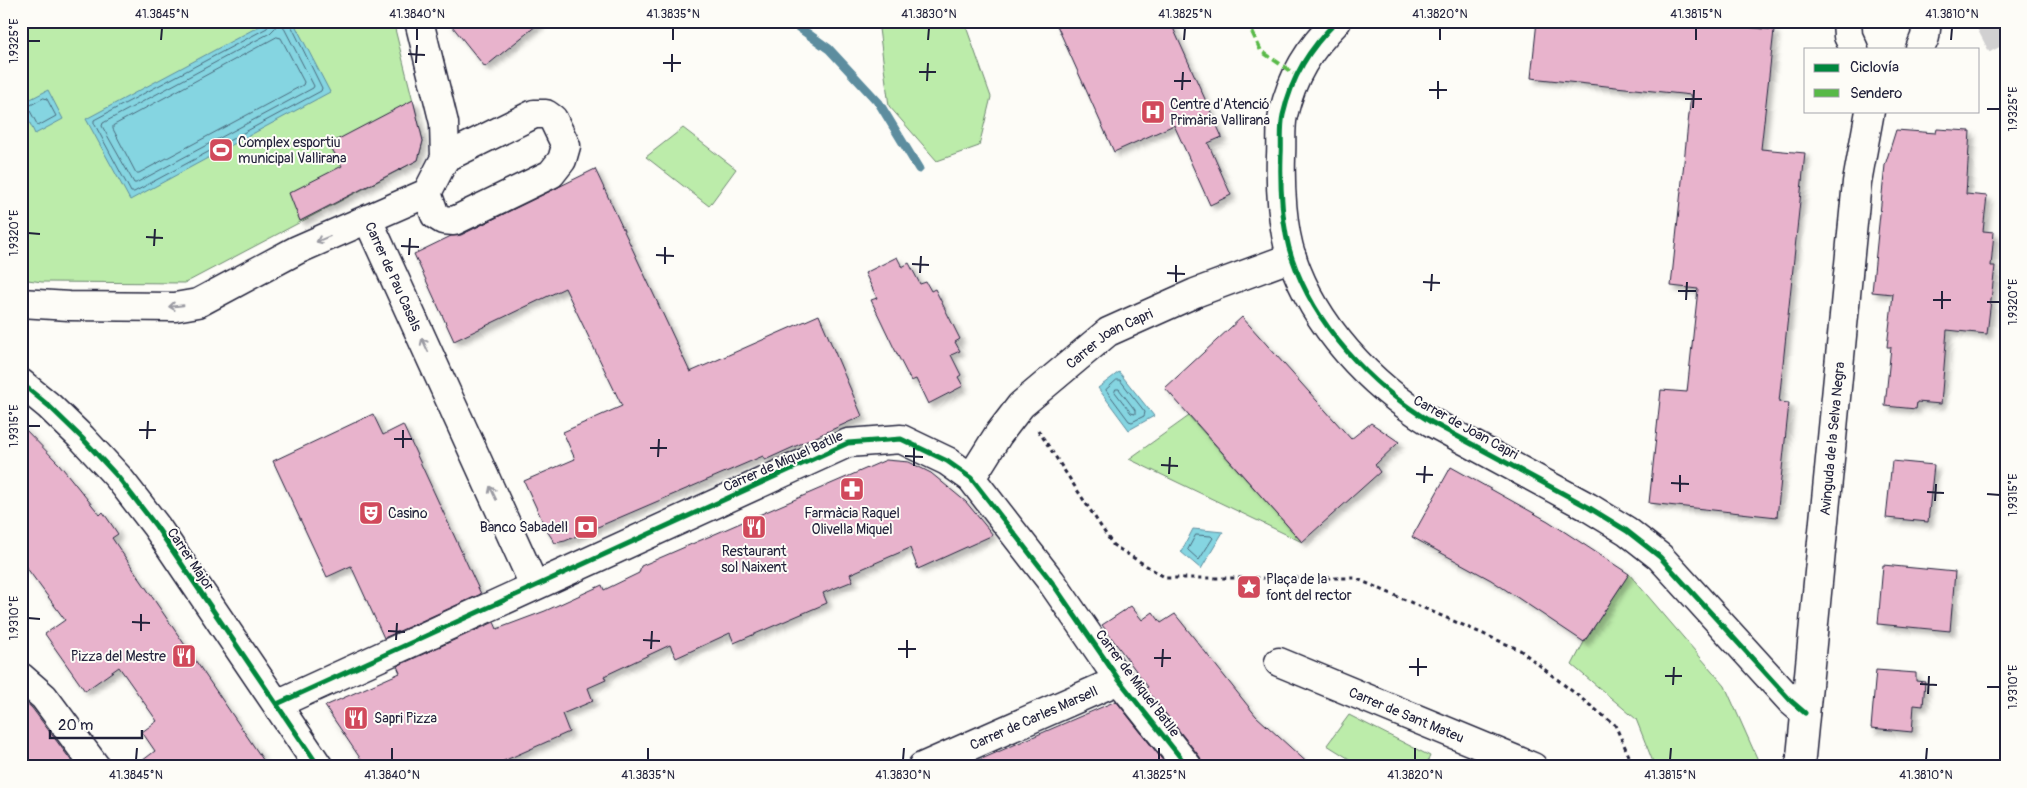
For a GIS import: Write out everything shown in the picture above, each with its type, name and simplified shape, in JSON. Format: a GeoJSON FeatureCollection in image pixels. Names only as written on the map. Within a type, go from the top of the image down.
{"type":"FeatureCollection","features":[{"type":"Feature","properties":{"kind":"street"},"geometry":{"type":"LineString","coordinates":[[368,220],[428,193],[444,158],[444,123],[419,21]]}},
{"type":"Feature","properties":{"kind":"street","name":"Carrer de Joan Capri"},"geometry":{"type":"LineString","coordinates":[[1337,21],[1316,42],[1296,75],[1283,116],[1280,171],[1286,231],[1292,257],[1306,291],[1339,342],[1368,375],[1407,408],[1588,507],[1627,531],[1660,557],[1791,701],[1805,713]]}},
{"type":"Feature","properties":{"kind":"street"},"geometry":{"type":"LineString","coordinates":[[1847,21],[1848,36],[1854,48]]}},
{"type":"Feature","properties":{"kind":"street"},"geometry":{"type":"LineString","coordinates":[[1920,48],[1925,37],[1927,21]]}},
{"type":"Feature","properties":{"kind":"street","name":"Avinguda de la Selva Negra"},"geometry":{"type":"LineString","coordinates":[[1800,767],[1857,182],[1870,112]]}},
{"type":"Feature","properties":{"kind":"street"},"geometry":{"type":"LineString","coordinates":[[428,193],[435,216],[443,220],[454,221],[551,174],[562,160],[566,146],[553,119],[546,114],[534,114],[444,158]]}},
{"type":"Feature","properties":{"kind":"street","name":"Carrer de Pau Casals"},"geometry":{"type":"LineString","coordinates":[[21,303],[69,306],[176,307],[198,303],[297,250],[368,220],[534,585]]}},
{"type":"Feature","properties":{"kind":"street","name":"Carrer Joan Capri"},"geometry":{"type":"LineString","coordinates":[[971,478],[1021,405],[1108,332],[1195,293],[1292,257]]}},
{"type":"Feature","properties":{"kind":"street","name":"Carrer Major"},"geometry":{"type":"LineString","coordinates":[[21,383],[69,425],[118,477],[156,526],[320,767]]}},
{"type":"Feature","properties":{"kind":"street","name":"Carrer de Miquel Batlle"},"geometry":{"type":"LineString","coordinates":[[277,704],[848,442],[901,439],[948,461],[971,478],[1051,581],[1119,680],[1188,767]]}},
{"type":"Feature","properties":{"kind":"street","name":"Carrer de Sant Mateu"},"geometry":{"type":"LineString","coordinates":[[1279,662],[1533,767]]}},
{"type":"Feature","properties":{"kind":"street"},"geometry":{"type":"LineString","coordinates":[[21,677],[44,697],[96,767]]}},
{"type":"Feature","properties":{"kind":"street","name":"Carrer de Carles Marsell"},"geometry":{"type":"LineString","coordinates":[[922,767],[1119,680]]}},
{"type":"Feature","properties":{"kind":"path"},"geometry":{"type":"LineString","coordinates":[[1021,405],[1113,545],[1166,578],[1355,578],[1520,650],[1615,726],[1634,767]]}},
{"type":"Feature","properties":{"kind":"green space","name":"Complex esportiu municipal Vallirana"},"geometry":{"type":"Polygon","coordinates":[[[21,21],[393,21],[423,141],[418,160],[185,283],[42,282],[21,279],[21,21]]]}},
{"type":"Feature","properties":{"kind":"green space"},"geometry":{"type":"Polygon","coordinates":[[[878,21],[964,21],[991,97],[979,146],[937,161],[889,106],[878,21]]]}},
{"type":"Feature","properties":{"kind":"green space"},"geometry":{"type":"Polygon","coordinates":[[[683,128],[736,169],[709,206],[646,157],[683,128]]]}},
{"type":"Feature","properties":{"kind":"green space"},"geometry":{"type":"Polygon","coordinates":[[[1189,416],[1302,542],[1129,459],[1189,416]]]}},
{"type":"Feature","properties":{"kind":"green space"},"geometry":{"type":"Polygon","coordinates":[[[1629,574],[1725,686],[1761,767],[1655,767],[1636,719],[1572,665],[1584,642],[1629,574]]]}},
{"type":"Feature","properties":{"kind":"green space"},"geometry":{"type":"Polygon","coordinates":[[[1349,715],[1430,756],[1425,767],[1347,767],[1351,760],[1327,745],[1349,715]]]}},
{"type":"Feature","properties":{"kind":"water"},"geometry":{"type":"Polygon","coordinates":[[[269,21],[293,21],[330,92],[130,200],[86,119],[269,21]]]}},
{"type":"Feature","properties":{"kind":"water"},"geometry":{"type":"Polygon","coordinates":[[[48,90],[63,119],[35,134],[21,104],[48,90]]]}},
{"type":"Feature","properties":{"kind":"water"},"geometry":{"type":"Polygon","coordinates":[[[1119,372],[1154,416],[1129,430],[1098,388],[1119,372]]]}},
{"type":"Feature","properties":{"kind":"water"},"geometry":{"type":"Polygon","coordinates":[[[1193,529],[1223,532],[1201,569],[1181,552],[1193,529]]]}},
{"type":"Feature","properties":{"kind":"building"},"geometry":{"type":"Polygon","coordinates":[[[448,21],[542,21],[485,67],[448,21]]]}},
{"type":"Feature","properties":{"kind":"building","name":"Centre d'Atenció Primària Vallirana"},"geometry":{"type":"Polygon","coordinates":[[[1055,21],[1170,21],[1222,137],[1208,143],[1231,195],[1210,205],[1174,125],[1114,152],[1055,21]]]}},
{"type":"Feature","properties":{"kind":"building"},"geometry":{"type":"Polygon","coordinates":[[[1537,21],[1610,21],[1664,27],[1665,21],[1687,21],[1774,30],[1761,149],[1805,153],[1779,402],[1789,403],[1777,517],[1649,503],[1661,390],[1687,392],[1698,289],[1671,286],[1691,95],[1531,78],[1537,21]]]}},
{"type":"Feature","properties":{"kind":"building"},"geometry":{"type":"Polygon","coordinates":[[[413,100],[423,141],[418,160],[300,221],[289,193],[342,166],[329,144],[413,100]]]}},
{"type":"Feature","properties":{"kind":"building"},"geometry":{"type":"Polygon","coordinates":[[[1937,129],[1970,131],[1966,194],[1987,196],[1983,231],[1994,232],[1991,266],[1995,266],[1987,334],[1947,330],[1941,404],[1917,402],[1916,409],[1885,406],[1891,347],[1887,347],[1893,294],[1872,292],[1885,165],[1896,130],[1936,133],[1937,129]]]}},
{"type":"Feature","properties":{"kind":"building"},"geometry":{"type":"Polygon","coordinates":[[[595,169],[690,372],[819,315],[862,416],[765,460],[763,456],[565,541],[555,543],[547,531],[524,481],[575,459],[563,432],[622,406],[565,288],[454,341],[414,254],[451,236],[461,235],[595,169]]]}},
{"type":"Feature","properties":{"kind":"building"},"geometry":{"type":"Polygon","coordinates":[[[897,257],[902,267],[909,263],[920,284],[926,282],[931,291],[935,289],[960,339],[955,342],[960,351],[951,355],[961,375],[958,377],[963,386],[928,404],[916,379],[911,381],[894,348],[871,300],[877,298],[865,273],[897,257]]]}},
{"type":"Feature","properties":{"kind":"building"},"geometry":{"type":"Polygon","coordinates":[[[1242,317],[1351,439],[1371,423],[1399,442],[1375,465],[1380,472],[1302,542],[1165,388],[1242,317]]]}},
{"type":"Feature","properties":{"kind":"building","name":"Casino"},"geometry":{"type":"Polygon","coordinates":[[[373,414],[383,435],[403,425],[481,594],[384,638],[351,566],[327,577],[273,461],[373,414]]]}},
{"type":"Feature","properties":{"kind":"building"},"geometry":{"type":"Polygon","coordinates":[[[21,425],[59,464],[100,515],[103,512],[118,534],[112,538],[268,767],[134,767],[155,751],[142,732],[157,721],[119,667],[85,691],[45,634],[65,620],[21,560],[21,425]]]}},
{"type":"Feature","properties":{"kind":"building"},"geometry":{"type":"Polygon","coordinates":[[[886,460],[909,462],[931,473],[966,502],[993,535],[918,569],[910,548],[850,574],[853,581],[823,593],[827,603],[734,643],[730,633],[676,658],[670,645],[604,676],[606,680],[588,688],[593,701],[562,714],[569,732],[490,767],[366,767],[325,706],[400,673],[397,666],[494,622],[497,629],[545,611],[602,585],[604,590],[639,573],[641,566],[886,460]]]}},
{"type":"Feature","properties":{"kind":"building"},"geometry":{"type":"Polygon","coordinates":[[[1892,461],[1934,465],[1928,522],[1886,518],[1892,461]]]}},
{"type":"Feature","properties":{"kind":"building"},"geometry":{"type":"Polygon","coordinates":[[[1451,467],[1548,521],[1629,574],[1584,642],[1491,580],[1412,537],[1451,467]]]}},
{"type":"Feature","properties":{"kind":"building"},"geometry":{"type":"Polygon","coordinates":[[[1883,565],[1955,572],[1950,631],[1878,624],[1883,565]]]}},
{"type":"Feature","properties":{"kind":"building"},"geometry":{"type":"Polygon","coordinates":[[[1131,606],[1142,620],[1153,612],[1161,623],[1175,614],[1256,716],[1312,767],[1203,767],[1200,757],[1145,688],[1148,687],[1102,625],[1131,606]]]}},
{"type":"Feature","properties":{"kind":"building"},"geometry":{"type":"Polygon","coordinates":[[[1876,670],[1916,673],[1916,681],[1925,682],[1923,706],[1914,705],[1912,732],[1871,728],[1876,670]]]}},
{"type":"Feature","properties":{"kind":"building"},"geometry":{"type":"Polygon","coordinates":[[[21,698],[32,708],[76,767],[21,767],[21,698]]]}},
{"type":"Feature","properties":{"kind":"building"},"geometry":{"type":"Polygon","coordinates":[[[1116,701],[1168,767],[963,767],[1116,701]]]}},
{"type":"Feature","properties":{"kind":"waterway"},"geometry":{"type":"LineString","coordinates":[[790,21],[829,49],[879,103],[919,169]]}},
{"type":"Feature","properties":{"kind":"tunnel"},"geometry":{"type":"LineString","coordinates":[[1989,21],[2006,54]]}},
{"type":"Feature","properties":{"kind":"marked path"},"geometry":{"type":"LineString","coordinates":[[1247,21],[1261,51],[1296,75]]}},
{"type":"Feature","properties":{"kind":"cycle path"},"geometry":{"type":"LineString","coordinates":[[1337,21],[1318,42],[1303,64],[1291,88],[1283,115],[1281,130],[1281,194],[1289,247],[1302,283],[1330,330],[1366,372],[1408,407],[1431,422],[1588,507],[1627,531],[1660,557],[1791,701],[1805,713]]}},
{"type":"Feature","properties":{"kind":"cycle path"},"geometry":{"type":"LineString","coordinates":[[21,383],[49,406],[118,477],[156,526],[319,767]]}},
{"type":"Feature","properties":{"kind":"cycle path"},"geometry":{"type":"LineString","coordinates":[[277,704],[848,443],[901,439],[947,461],[971,478],[1051,581],[1119,680],[1188,767]]}},
{"type":"Feature","properties":{"kind":"place","name":"Centre d'Atenció Primària Vallirana"},"geometry":{"type":"Point","coordinates":[1153,112]}},
{"type":"Feature","properties":{"kind":"place","name":"Complex esportiu municipal Vallirana"},"geometry":{"type":"Point","coordinates":[221,150]}},
{"type":"Feature","properties":{"kind":"place","name":"Farmàcia Raquel Olivella Miquel"},"geometry":{"type":"Point","coordinates":[852,489]}},
{"type":"Feature","properties":{"kind":"place","name":"Casino"},"geometry":{"type":"Point","coordinates":[371,513]}},
{"type":"Feature","properties":{"kind":"place","name":"Banco Sabadell"},"geometry":{"type":"Point","coordinates":[586,527]}},
{"type":"Feature","properties":{"kind":"place","name":"Restaurant sol Naixent"},"geometry":{"type":"Point","coordinates":[754,527]}},
{"type":"Feature","properties":{"kind":"place","name":"Plaça de la font del rector"},"geometry":{"type":"Point","coordinates":[1249,587]}},
{"type":"Feature","properties":{"kind":"place","name":"Pizza del Mestre"},"geometry":{"type":"Point","coordinates":[184,656]}},
{"type":"Feature","properties":{"kind":"place","name":"Sapri Pizza"},"geometry":{"type":"Point","coordinates":[356,718]}}]}
